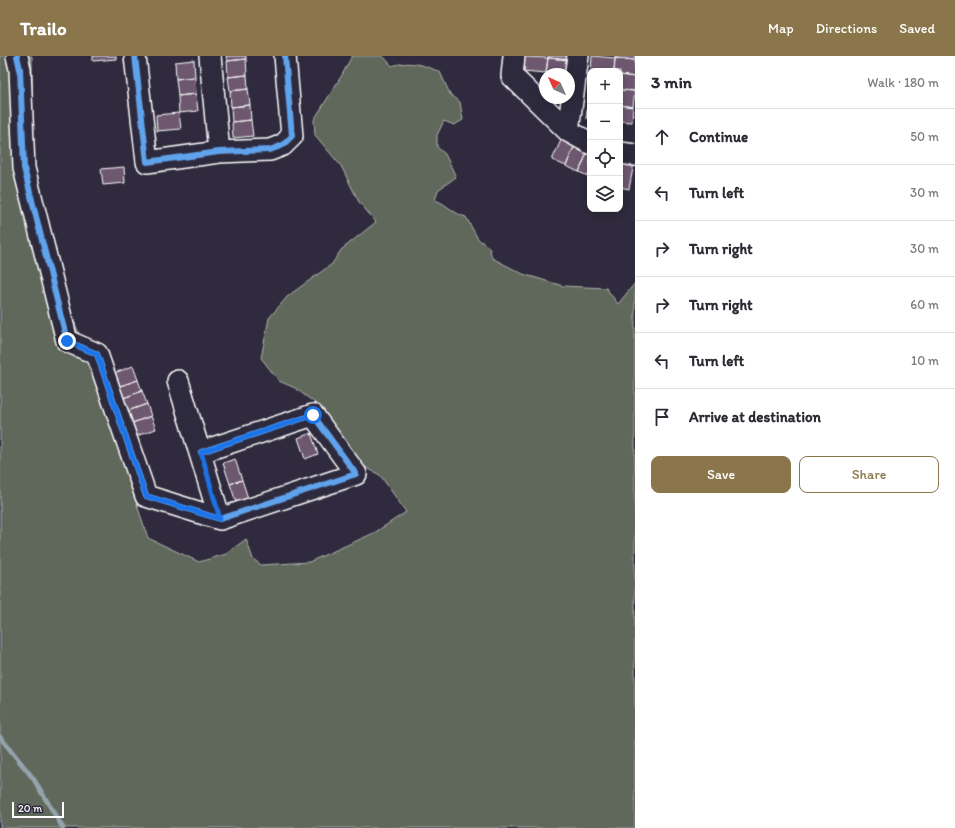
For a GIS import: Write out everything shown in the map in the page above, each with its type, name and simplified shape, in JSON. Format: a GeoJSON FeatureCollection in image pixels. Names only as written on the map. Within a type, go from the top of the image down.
{"type":"FeatureCollection","features":[{"type":"Feature","properties":{"kind":"street"},"geometry":{"type":"LineString","coordinates":[[17,56],[20,69],[24,168],[67,341],[97,354],[146,496],[220,519],[356,474],[313,415],[201,452]]}},
{"type":"Feature","properties":{"kind":"street"},"geometry":{"type":"LineString","coordinates":[[135,56],[147,162],[218,152],[270,150],[284,145],[292,136],[285,56]]}},
{"type":"Feature","properties":{"kind":"street"},"geometry":{"type":"LineString","coordinates":[[210,56],[218,152]]}},
{"type":"Feature","properties":{"kind":"street"},"geometry":{"type":"LineString","coordinates":[[514,56],[512,76],[568,131],[587,141]]}},
{"type":"Feature","properties":{"kind":"street"},"geometry":{"type":"LineString","coordinates":[[568,131],[578,56]]}},
{"type":"Feature","properties":{"kind":"street"},"geometry":{"type":"LineString","coordinates":[[623,153],[635,155]]}},
{"type":"Feature","properties":{"kind":"street"},"geometry":{"type":"LineString","coordinates":[[178,381],[201,452],[220,519]]}},
{"type":"Feature","properties":{"kind":"shaded area"},"geometry":{"type":"Polygon","coordinates":[[[0,56],[32,56],[33,175],[59,280],[93,372],[148,538],[199,562],[226,554],[246,539],[253,559],[261,565],[309,562],[374,533],[406,512],[380,475],[365,467],[341,439],[319,406],[295,388],[279,381],[261,358],[269,318],[288,296],[332,264],[341,250],[376,222],[359,202],[341,166],[315,135],[314,120],[352,56],[383,56],[392,66],[411,63],[428,67],[440,72],[450,94],[460,102],[463,120],[454,125],[444,121],[437,135],[437,147],[445,154],[456,177],[438,190],[435,200],[458,214],[466,217],[478,239],[489,247],[492,258],[523,274],[563,286],[606,288],[618,304],[635,283],[635,828],[0,828],[0,56]]]}},
{"type":"Feature","properties":{"kind":"building"},"geometry":{"type":"Polygon","coordinates":[[[93,56],[116,56],[116,59],[93,61],[93,56]]]}},
{"type":"Feature","properties":{"kind":"building"},"geometry":{"type":"Polygon","coordinates":[[[226,56],[246,56],[246,59],[227,61],[226,56]]]}},
{"type":"Feature","properties":{"kind":"building"},"geometry":{"type":"Polygon","coordinates":[[[548,56],[571,56],[571,60],[548,58],[548,56]]]}},
{"type":"Feature","properties":{"kind":"building"},"geometry":{"type":"Polygon","coordinates":[[[592,56],[615,58],[614,68],[591,68],[592,56]]]}},
{"type":"Feature","properties":{"kind":"building"},"geometry":{"type":"Polygon","coordinates":[[[615,56],[635,56],[635,60],[615,58],[615,56]]]}},
{"type":"Feature","properties":{"kind":"building"},"geometry":{"type":"Polygon","coordinates":[[[524,57],[548,58],[547,68],[539,68],[539,72],[523,71],[524,57]]]}},
{"type":"Feature","properties":{"kind":"building"},"geometry":{"type":"Polygon","coordinates":[[[548,58],[571,60],[570,68],[547,68],[548,58]]]}},
{"type":"Feature","properties":{"kind":"building"},"geometry":{"type":"Polygon","coordinates":[[[615,58],[635,60],[635,77],[623,75],[623,68],[614,68],[615,58]]]}},
{"type":"Feature","properties":{"kind":"building"},"geometry":{"type":"Polygon","coordinates":[[[246,59],[247,75],[228,77],[227,61],[246,59]]]}},
{"type":"Feature","properties":{"kind":"building"},"geometry":{"type":"Polygon","coordinates":[[[194,60],[195,77],[176,79],[175,62],[194,60]]]}},
{"type":"Feature","properties":{"kind":"building"},"geometry":{"type":"Polygon","coordinates":[[[247,75],[248,89],[230,91],[228,77],[247,75]]]}},
{"type":"Feature","properties":{"kind":"building"},"geometry":{"type":"Polygon","coordinates":[[[623,75],[635,77],[635,91],[623,90],[623,75]]]}},
{"type":"Feature","properties":{"kind":"building"},"geometry":{"type":"Polygon","coordinates":[[[195,77],[196,94],[178,96],[176,79],[195,77]]]}},
{"type":"Feature","properties":{"kind":"building"},"geometry":{"type":"Polygon","coordinates":[[[248,89],[250,105],[231,107],[230,91],[248,89]]]}},
{"type":"Feature","properties":{"kind":"building"},"geometry":{"type":"Polygon","coordinates":[[[623,90],[635,91],[633,107],[623,105],[623,90]]]}},
{"type":"Feature","properties":{"kind":"building"},"geometry":{"type":"Polygon","coordinates":[[[196,94],[198,111],[179,113],[178,96],[196,94]]]}},
{"type":"Feature","properties":{"kind":"building"},"geometry":{"type":"Polygon","coordinates":[[[250,105],[251,120],[232,122],[231,107],[250,105]]]}},
{"type":"Feature","properties":{"kind":"building"},"geometry":{"type":"Polygon","coordinates":[[[623,105],[633,107],[632,122],[623,121],[623,105]]]}},
{"type":"Feature","properties":{"kind":"building"},"geometry":{"type":"Polygon","coordinates":[[[179,113],[181,129],[157,131],[156,115],[179,113]]]}},
{"type":"Feature","properties":{"kind":"building"},"geometry":{"type":"Polygon","coordinates":[[[251,120],[253,136],[233,138],[232,122],[251,120]]]}},
{"type":"Feature","properties":{"kind":"building"},"geometry":{"type":"Polygon","coordinates":[[[563,136],[576,142],[566,166],[552,160],[563,136]]]}},
{"type":"Feature","properties":{"kind":"building"},"geometry":{"type":"Polygon","coordinates":[[[576,142],[587,147],[587,153],[579,172],[566,166],[576,142]]]}},
{"type":"Feature","properties":{"kind":"building"},"geometry":{"type":"Polygon","coordinates":[[[587,153],[587,176],[579,172],[587,153]]]}},
{"type":"Feature","properties":{"kind":"building"},"geometry":{"type":"Polygon","coordinates":[[[623,161],[634,163],[629,189],[623,188],[623,161]]]}},
{"type":"Feature","properties":{"kind":"building"},"geometry":{"type":"Polygon","coordinates":[[[124,167],[125,183],[103,185],[101,169],[124,167]]]}},
{"type":"Feature","properties":{"kind":"building"},"geometry":{"type":"Polygon","coordinates":[[[133,366],[138,380],[114,388],[109,375],[133,366]]]}},
{"type":"Feature","properties":{"kind":"building"},"geometry":{"type":"Polygon","coordinates":[[[138,380],[142,391],[118,400],[114,388],[138,380]]]}},
{"type":"Feature","properties":{"kind":"building"},"geometry":{"type":"Polygon","coordinates":[[[142,391],[147,404],[122,413],[118,400],[142,391]]]}},
{"type":"Feature","properties":{"kind":"building"},"geometry":{"type":"Polygon","coordinates":[[[147,404],[151,416],[127,425],[122,413],[147,404]]]}},
{"type":"Feature","properties":{"kind":"building"},"geometry":{"type":"Polygon","coordinates":[[[151,416],[156,429],[131,438],[127,425],[151,416]]]}},
{"type":"Feature","properties":{"kind":"building"},"geometry":{"type":"Polygon","coordinates":[[[311,433],[318,454],[305,459],[298,438],[311,433]]]}},
{"type":"Feature","properties":{"kind":"building"},"geometry":{"type":"Polygon","coordinates":[[[235,459],[242,480],[230,484],[223,463],[235,459]]]}},
{"type":"Feature","properties":{"kind":"building"},"geometry":{"type":"Polygon","coordinates":[[[242,480],[249,501],[237,505],[230,484],[242,480]]]}},
{"type":"Feature","properties":{"kind":"waterway"},"geometry":{"type":"LineString","coordinates":[[0,737],[33,778],[63,828]]}},
{"type":"Feature","properties":{"kind":"cycle path"},"geometry":{"type":"LineString","coordinates":[[17,56],[20,69],[24,168],[67,341],[97,354],[146,496],[220,519],[356,474],[313,415],[201,452]]}},
{"type":"Feature","properties":{"kind":"cycle path"},"geometry":{"type":"LineString","coordinates":[[135,56],[147,162],[219,152],[270,150],[283,145],[292,136],[285,56]]}},
{"type":"Feature","properties":{"kind":"route"},"geometry":{"type":"LineString","coordinates":[[67,341],[97,354],[146,496],[220,519],[201,452],[313,415]]}}]}
